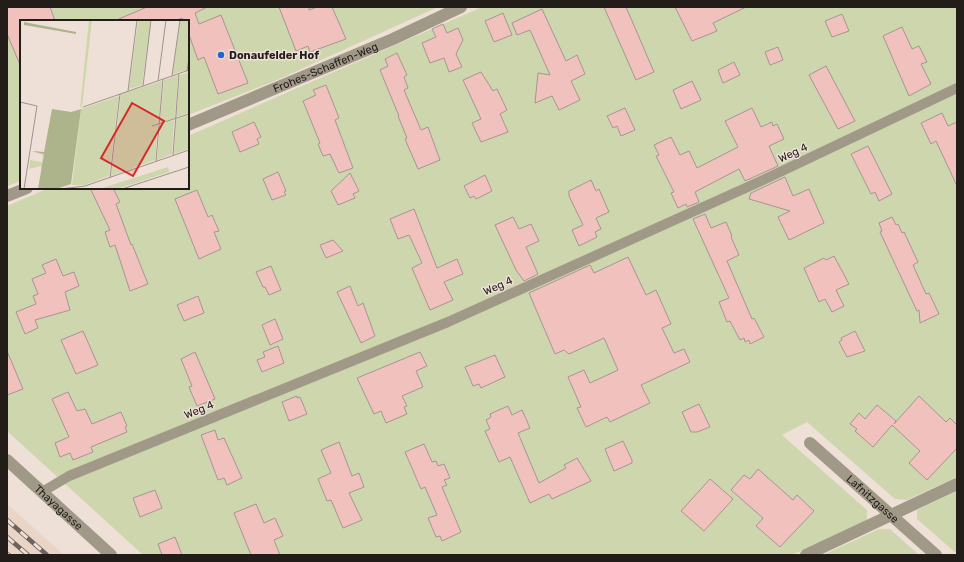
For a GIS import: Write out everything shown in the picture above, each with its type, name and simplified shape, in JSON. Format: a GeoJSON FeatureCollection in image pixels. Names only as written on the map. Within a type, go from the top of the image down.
{"type":"FeatureCollection","features":[{"type":"Feature","properties":{"kind":"street","name":"Frohes-Schaffen-Weg"},"geometry":{"type":"LineString","coordinates":[[189,125],[393,39],[461,7]]}},
{"type":"Feature","properties":{"kind":"street"},"geometry":{"type":"LineString","coordinates":[[7,196],[24,189]]}},
{"type":"Feature","properties":{"kind":"street","name":"Lafnitzgasse"},"geometry":{"type":"LineString","coordinates":[[810,443],[936,555]]}},
{"type":"Feature","properties":{"kind":"street","name":"Thayagasse"},"geometry":{"type":"LineString","coordinates":[[7,460],[111,555]]}},
{"type":"Feature","properties":{"kind":"street"},"geometry":{"type":"LineString","coordinates":[[806,555],[957,484]]}},
{"type":"Feature","properties":{"kind":"lane","name":"Weg 4"},"geometry":{"type":"LineString","coordinates":[[42,492],[69,476],[448,322],[761,181],[957,88]]}},
{"type":"Feature","properties":{"kind":"shaded area"},"geometry":{"type":"Polygon","coordinates":[[[7,504],[64,555],[7,555],[7,504]]]}},
{"type":"Feature","properties":{"kind":"green space"},"geometry":{"type":"Polygon","coordinates":[[[7,7],[438,7],[277,80],[189,115],[189,20],[20,20],[20,181],[7,186],[7,7]]]}},
{"type":"Feature","properties":{"kind":"green space"},"geometry":{"type":"Polygon","coordinates":[[[482,7],[957,7],[957,477],[907,500],[895,499],[807,422],[782,435],[867,510],[867,520],[792,555],[143,555],[7,431],[7,206],[47,189],[189,189],[189,136],[482,7]]]}},
{"type":"Feature","properties":{"kind":"green space"},"geometry":{"type":"Polygon","coordinates":[[[957,491],[957,554],[917,519],[917,510],[957,491]]]}},
{"type":"Feature","properties":{"kind":"green space"},"geometry":{"type":"Polygon","coordinates":[[[879,529],[890,529],[919,555],[823,555],[879,529]]]}},
{"type":"Feature","properties":{"kind":"building"},"geometry":{"type":"Polygon","coordinates":[[[7,7],[50,7],[55,20],[20,20],[20,65],[7,34],[7,7]]]}},
{"type":"Feature","properties":{"kind":"building"},"geometry":{"type":"Polygon","coordinates":[[[147,7],[207,7],[195,13],[199,24],[221,15],[248,83],[218,94],[204,57],[198,60],[189,35],[189,20],[183,20],[182,18],[177,20],[116,20],[147,7]]]}},
{"type":"Feature","properties":{"kind":"building"},"geometry":{"type":"Polygon","coordinates":[[[279,7],[309,7],[309,10],[317,7],[332,7],[346,39],[310,52],[308,46],[296,51],[279,7]]]}},
{"type":"Feature","properties":{"kind":"building"},"geometry":{"type":"Polygon","coordinates":[[[604,7],[626,7],[654,72],[636,80],[604,7]]]}},
{"type":"Feature","properties":{"kind":"building"},"geometry":{"type":"Polygon","coordinates":[[[675,7],[746,7],[713,23],[717,31],[692,41],[675,7]]]}},
{"type":"Feature","properties":{"kind":"building"},"geometry":{"type":"Polygon","coordinates":[[[542,9],[566,61],[577,55],[585,74],[571,81],[580,100],[559,110],[552,96],[535,103],[538,73],[550,75],[530,30],[517,35],[512,23],[542,9]]]}},
{"type":"Feature","properties":{"kind":"building"},"geometry":{"type":"Polygon","coordinates":[[[503,13],[512,35],[494,42],[485,21],[503,13]]]}},
{"type":"Feature","properties":{"kind":"building"},"geometry":{"type":"Polygon","coordinates":[[[842,14],[849,31],[832,37],[825,21],[842,14]]]}},
{"type":"Feature","properties":{"kind":"building"},"geometry":{"type":"Polygon","coordinates":[[[443,24],[447,33],[458,28],[463,40],[456,54],[462,67],[449,72],[444,58],[430,63],[422,43],[436,37],[432,29],[443,24]]]}},
{"type":"Feature","properties":{"kind":"building"},"geometry":{"type":"Polygon","coordinates":[[[902,27],[912,49],[919,46],[927,62],[921,64],[931,84],[909,96],[883,36],[902,27]]]}},
{"type":"Feature","properties":{"kind":"building"},"geometry":{"type":"Polygon","coordinates":[[[778,47],[783,60],[770,65],[765,52],[778,47]]]}},
{"type":"Feature","properties":{"kind":"building"},"geometry":{"type":"Polygon","coordinates":[[[397,53],[407,75],[404,77],[408,88],[404,90],[421,130],[428,127],[440,160],[418,169],[405,139],[407,138],[380,70],[388,66],[385,59],[397,53]]]}},
{"type":"Feature","properties":{"kind":"building"},"geometry":{"type":"Polygon","coordinates":[[[734,62],[740,75],[723,83],[718,70],[734,62]]]}},
{"type":"Feature","properties":{"kind":"building"},"geometry":{"type":"Polygon","coordinates":[[[826,66],[855,121],[838,129],[809,75],[826,66]]]}},
{"type":"Feature","properties":{"kind":"building"},"geometry":{"type":"Polygon","coordinates":[[[481,72],[493,91],[497,89],[507,110],[500,114],[508,132],[481,142],[472,123],[481,119],[463,80],[481,72]]]}},
{"type":"Feature","properties":{"kind":"building"},"geometry":{"type":"Polygon","coordinates":[[[692,81],[701,100],[681,109],[673,90],[692,81]]]}},
{"type":"Feature","properties":{"kind":"building"},"geometry":{"type":"Polygon","coordinates":[[[326,85],[339,118],[335,120],[353,168],[339,173],[330,154],[323,156],[318,144],[320,143],[303,101],[316,95],[313,90],[326,85]]]}},
{"type":"Feature","properties":{"kind":"building"},"geometry":{"type":"Polygon","coordinates":[[[625,108],[635,130],[621,136],[617,126],[613,128],[607,116],[625,108]]]}},
{"type":"Feature","properties":{"kind":"building"},"geometry":{"type":"Polygon","coordinates":[[[752,108],[761,127],[772,122],[773,126],[777,124],[784,139],[769,146],[778,166],[745,181],[739,169],[695,192],[699,202],[687,207],[686,204],[678,208],[671,193],[674,192],[656,156],[659,155],[654,145],[671,137],[680,155],[689,151],[697,168],[738,147],[725,121],[752,108]]]}},
{"type":"Feature","properties":{"kind":"building"},"geometry":{"type":"Polygon","coordinates":[[[942,113],[948,126],[957,122],[957,186],[936,141],[931,144],[921,123],[942,113]]]}},
{"type":"Feature","properties":{"kind":"building"},"geometry":{"type":"Polygon","coordinates":[[[254,122],[261,137],[257,139],[259,144],[240,152],[232,132],[254,122]]]}},
{"type":"Feature","properties":{"kind":"building"},"geometry":{"type":"Polygon","coordinates":[[[868,146],[892,194],[879,201],[875,192],[871,194],[851,154],[868,146]]]}},
{"type":"Feature","properties":{"kind":"building"},"geometry":{"type":"Polygon","coordinates":[[[278,172],[286,191],[284,192],[286,195],[272,200],[263,179],[278,172]]]}},
{"type":"Feature","properties":{"kind":"building"},"geometry":{"type":"Polygon","coordinates":[[[350,173],[359,191],[353,194],[355,198],[338,205],[331,191],[350,173]]]}},
{"type":"Feature","properties":{"kind":"building"},"geometry":{"type":"Polygon","coordinates":[[[485,175],[492,191],[476,199],[474,196],[470,198],[464,186],[485,175]]]}},
{"type":"Feature","properties":{"kind":"building"},"geometry":{"type":"Polygon","coordinates":[[[785,177],[793,196],[809,189],[824,223],[789,240],[778,217],[790,211],[749,199],[751,193],[785,177]]]}},
{"type":"Feature","properties":{"kind":"building"},"geometry":{"type":"Polygon","coordinates":[[[591,180],[596,191],[599,189],[609,212],[596,218],[601,229],[595,232],[597,237],[579,246],[572,230],[583,225],[569,196],[569,191],[591,180]]]}},
{"type":"Feature","properties":{"kind":"building"},"geometry":{"type":"Polygon","coordinates":[[[90,189],[114,189],[120,202],[116,204],[131,245],[132,244],[148,284],[130,291],[115,245],[110,247],[105,232],[110,230],[90,189]]]}},
{"type":"Feature","properties":{"kind":"building"},"geometry":{"type":"Polygon","coordinates":[[[197,190],[208,217],[212,215],[219,231],[214,232],[221,249],[199,259],[175,199],[197,190]]]}},
{"type":"Feature","properties":{"kind":"building"},"geometry":{"type":"Polygon","coordinates":[[[414,209],[437,268],[457,259],[463,274],[444,282],[453,300],[430,310],[412,268],[422,263],[409,235],[398,239],[390,219],[414,209]]]}},
{"type":"Feature","properties":{"kind":"building"},"geometry":{"type":"Polygon","coordinates":[[[705,214],[711,228],[726,222],[739,255],[727,261],[752,319],[754,318],[764,337],[750,344],[749,340],[745,342],[744,338],[740,340],[730,321],[727,322],[719,302],[729,298],[693,219],[705,214]]]}},
{"type":"Feature","properties":{"kind":"building"},"geometry":{"type":"Polygon","coordinates":[[[513,217],[519,229],[531,224],[539,241],[526,247],[538,274],[524,281],[516,270],[495,225],[513,217]]]}},
{"type":"Feature","properties":{"kind":"building"},"geometry":{"type":"Polygon","coordinates":[[[892,217],[896,225],[898,224],[902,233],[904,232],[918,262],[913,265],[926,294],[929,293],[939,314],[920,323],[919,310],[917,311],[880,232],[882,231],[879,223],[892,217]]]}},
{"type":"Feature","properties":{"kind":"building"},"geometry":{"type":"Polygon","coordinates":[[[333,240],[343,251],[326,258],[320,245],[333,240]]]}},
{"type":"Feature","properties":{"kind":"building"},"geometry":{"type":"Polygon","coordinates":[[[834,256],[849,284],[836,290],[844,306],[832,312],[825,299],[819,302],[804,268],[824,258],[826,260],[834,256]]]}},
{"type":"Feature","properties":{"kind":"building"},"geometry":{"type":"Polygon","coordinates":[[[628,257],[646,295],[656,290],[671,324],[662,328],[674,353],[684,349],[690,362],[641,385],[650,403],[610,422],[607,417],[586,427],[577,408],[581,407],[568,377],[584,370],[590,383],[618,370],[604,338],[569,354],[564,350],[555,354],[529,293],[590,265],[594,273],[628,257]]]}},
{"type":"Feature","properties":{"kind":"building"},"geometry":{"type":"Polygon","coordinates":[[[56,259],[63,276],[74,272],[79,286],[65,292],[70,310],[35,320],[38,328],[25,334],[16,312],[36,304],[33,296],[38,294],[32,279],[46,273],[42,265],[56,259]]]}},
{"type":"Feature","properties":{"kind":"building"},"geometry":{"type":"Polygon","coordinates":[[[271,266],[281,290],[269,295],[265,287],[263,287],[256,272],[271,266]]]}},
{"type":"Feature","properties":{"kind":"building"},"geometry":{"type":"Polygon","coordinates":[[[350,286],[358,306],[363,303],[375,336],[361,343],[337,292],[350,286]]]}},
{"type":"Feature","properties":{"kind":"building"},"geometry":{"type":"Polygon","coordinates":[[[198,296],[204,313],[184,321],[177,305],[198,296]]]}},
{"type":"Feature","properties":{"kind":"building"},"geometry":{"type":"Polygon","coordinates":[[[275,319],[283,339],[270,345],[262,325],[275,319]]]}},
{"type":"Feature","properties":{"kind":"building"},"geometry":{"type":"Polygon","coordinates":[[[83,331],[98,365],[76,374],[61,340],[83,331]]]}},
{"type":"Feature","properties":{"kind":"building"},"geometry":{"type":"Polygon","coordinates":[[[855,331],[865,351],[847,357],[839,342],[842,340],[841,338],[855,331]]]}},
{"type":"Feature","properties":{"kind":"building"},"geometry":{"type":"Polygon","coordinates":[[[278,346],[284,363],[262,372],[257,360],[265,357],[263,352],[278,346]]]}},
{"type":"Feature","properties":{"kind":"building"},"geometry":{"type":"Polygon","coordinates":[[[7,351],[23,389],[7,395],[7,351]]]}},
{"type":"Feature","properties":{"kind":"building"},"geometry":{"type":"Polygon","coordinates":[[[195,352],[215,399],[197,406],[189,387],[192,386],[181,359],[195,352]]]}},
{"type":"Feature","properties":{"kind":"building"},"geometry":{"type":"Polygon","coordinates":[[[420,352],[427,366],[416,371],[423,387],[402,396],[407,406],[404,407],[407,414],[386,423],[381,411],[374,414],[357,378],[420,352]]]}},
{"type":"Feature","properties":{"kind":"building"},"geometry":{"type":"Polygon","coordinates":[[[495,355],[505,377],[481,388],[479,384],[473,386],[465,367],[495,355]]]}},
{"type":"Feature","properties":{"kind":"building"},"geometry":{"type":"Polygon","coordinates":[[[68,392],[77,411],[85,409],[92,424],[121,412],[127,426],[125,427],[127,432],[91,447],[93,452],[73,460],[70,453],[60,457],[55,443],[69,437],[52,399],[68,392]]]}},
{"type":"Feature","properties":{"kind":"building"},"geometry":{"type":"Polygon","coordinates":[[[297,396],[297,398],[300,397],[307,414],[289,421],[282,402],[297,396]]]}},
{"type":"Feature","properties":{"kind":"building"},"geometry":{"type":"Polygon","coordinates":[[[919,396],[946,422],[950,418],[957,425],[957,448],[927,480],[909,463],[920,451],[892,425],[873,447],[855,431],[857,429],[850,424],[859,413],[865,419],[877,405],[896,421],[894,424],[919,396]]]}},
{"type":"Feature","properties":{"kind":"building"},"geometry":{"type":"Polygon","coordinates":[[[699,404],[710,427],[697,432],[691,432],[682,412],[699,404]]]}},
{"type":"Feature","properties":{"kind":"building"},"geometry":{"type":"Polygon","coordinates":[[[508,406],[512,415],[522,410],[530,428],[518,433],[539,483],[566,468],[564,465],[577,458],[591,481],[552,499],[549,494],[530,503],[510,457],[499,462],[485,431],[490,429],[486,420],[491,417],[490,414],[508,406]]]}},
{"type":"Feature","properties":{"kind":"building"},"geometry":{"type":"Polygon","coordinates":[[[215,430],[218,440],[224,438],[242,478],[227,485],[224,478],[218,480],[201,435],[215,430]]]}},
{"type":"Feature","properties":{"kind":"building"},"geometry":{"type":"Polygon","coordinates":[[[623,441],[632,463],[614,471],[605,449],[623,441]]]}},
{"type":"Feature","properties":{"kind":"building"},"geometry":{"type":"Polygon","coordinates":[[[339,442],[352,476],[359,473],[364,487],[349,493],[362,520],[343,528],[331,500],[327,501],[318,479],[331,473],[321,450],[339,442]]]}},
{"type":"Feature","properties":{"kind":"building"},"geometry":{"type":"Polygon","coordinates":[[[424,444],[432,462],[436,461],[438,466],[444,464],[450,478],[444,480],[447,485],[442,487],[461,532],[442,541],[440,536],[436,537],[428,518],[437,515],[425,487],[421,489],[405,452],[424,444]]]}},
{"type":"Feature","properties":{"kind":"building"},"geometry":{"type":"Polygon","coordinates":[[[758,469],[793,500],[797,495],[814,511],[780,547],[756,526],[763,518],[731,490],[744,475],[750,479],[758,469]]]}},
{"type":"Feature","properties":{"kind":"building"},"geometry":{"type":"Polygon","coordinates":[[[710,479],[733,499],[704,531],[681,511],[710,479]]]}},
{"type":"Feature","properties":{"kind":"building"},"geometry":{"type":"Polygon","coordinates":[[[155,490],[162,508],[140,517],[133,498],[155,490]]]}},
{"type":"Feature","properties":{"kind":"building"},"geometry":{"type":"Polygon","coordinates":[[[256,504],[264,523],[275,518],[283,536],[274,540],[280,555],[251,555],[234,513],[256,504]]]}},
{"type":"Feature","properties":{"kind":"building"},"geometry":{"type":"Polygon","coordinates":[[[175,537],[182,555],[162,555],[158,544],[175,537]]]}},
{"type":"Feature","properties":{"kind":"railway"},"geometry":{"type":"LineString","coordinates":[[7,520],[47,555]]}},
{"type":"Feature","properties":{"kind":"railway"},"geometry":{"type":"LineString","coordinates":[[7,537],[28,555]]}},
{"type":"Feature","properties":{"kind":"place","name":"Donaufelder Hof"},"geometry":{"type":"Point","coordinates":[221,55]}}]}
